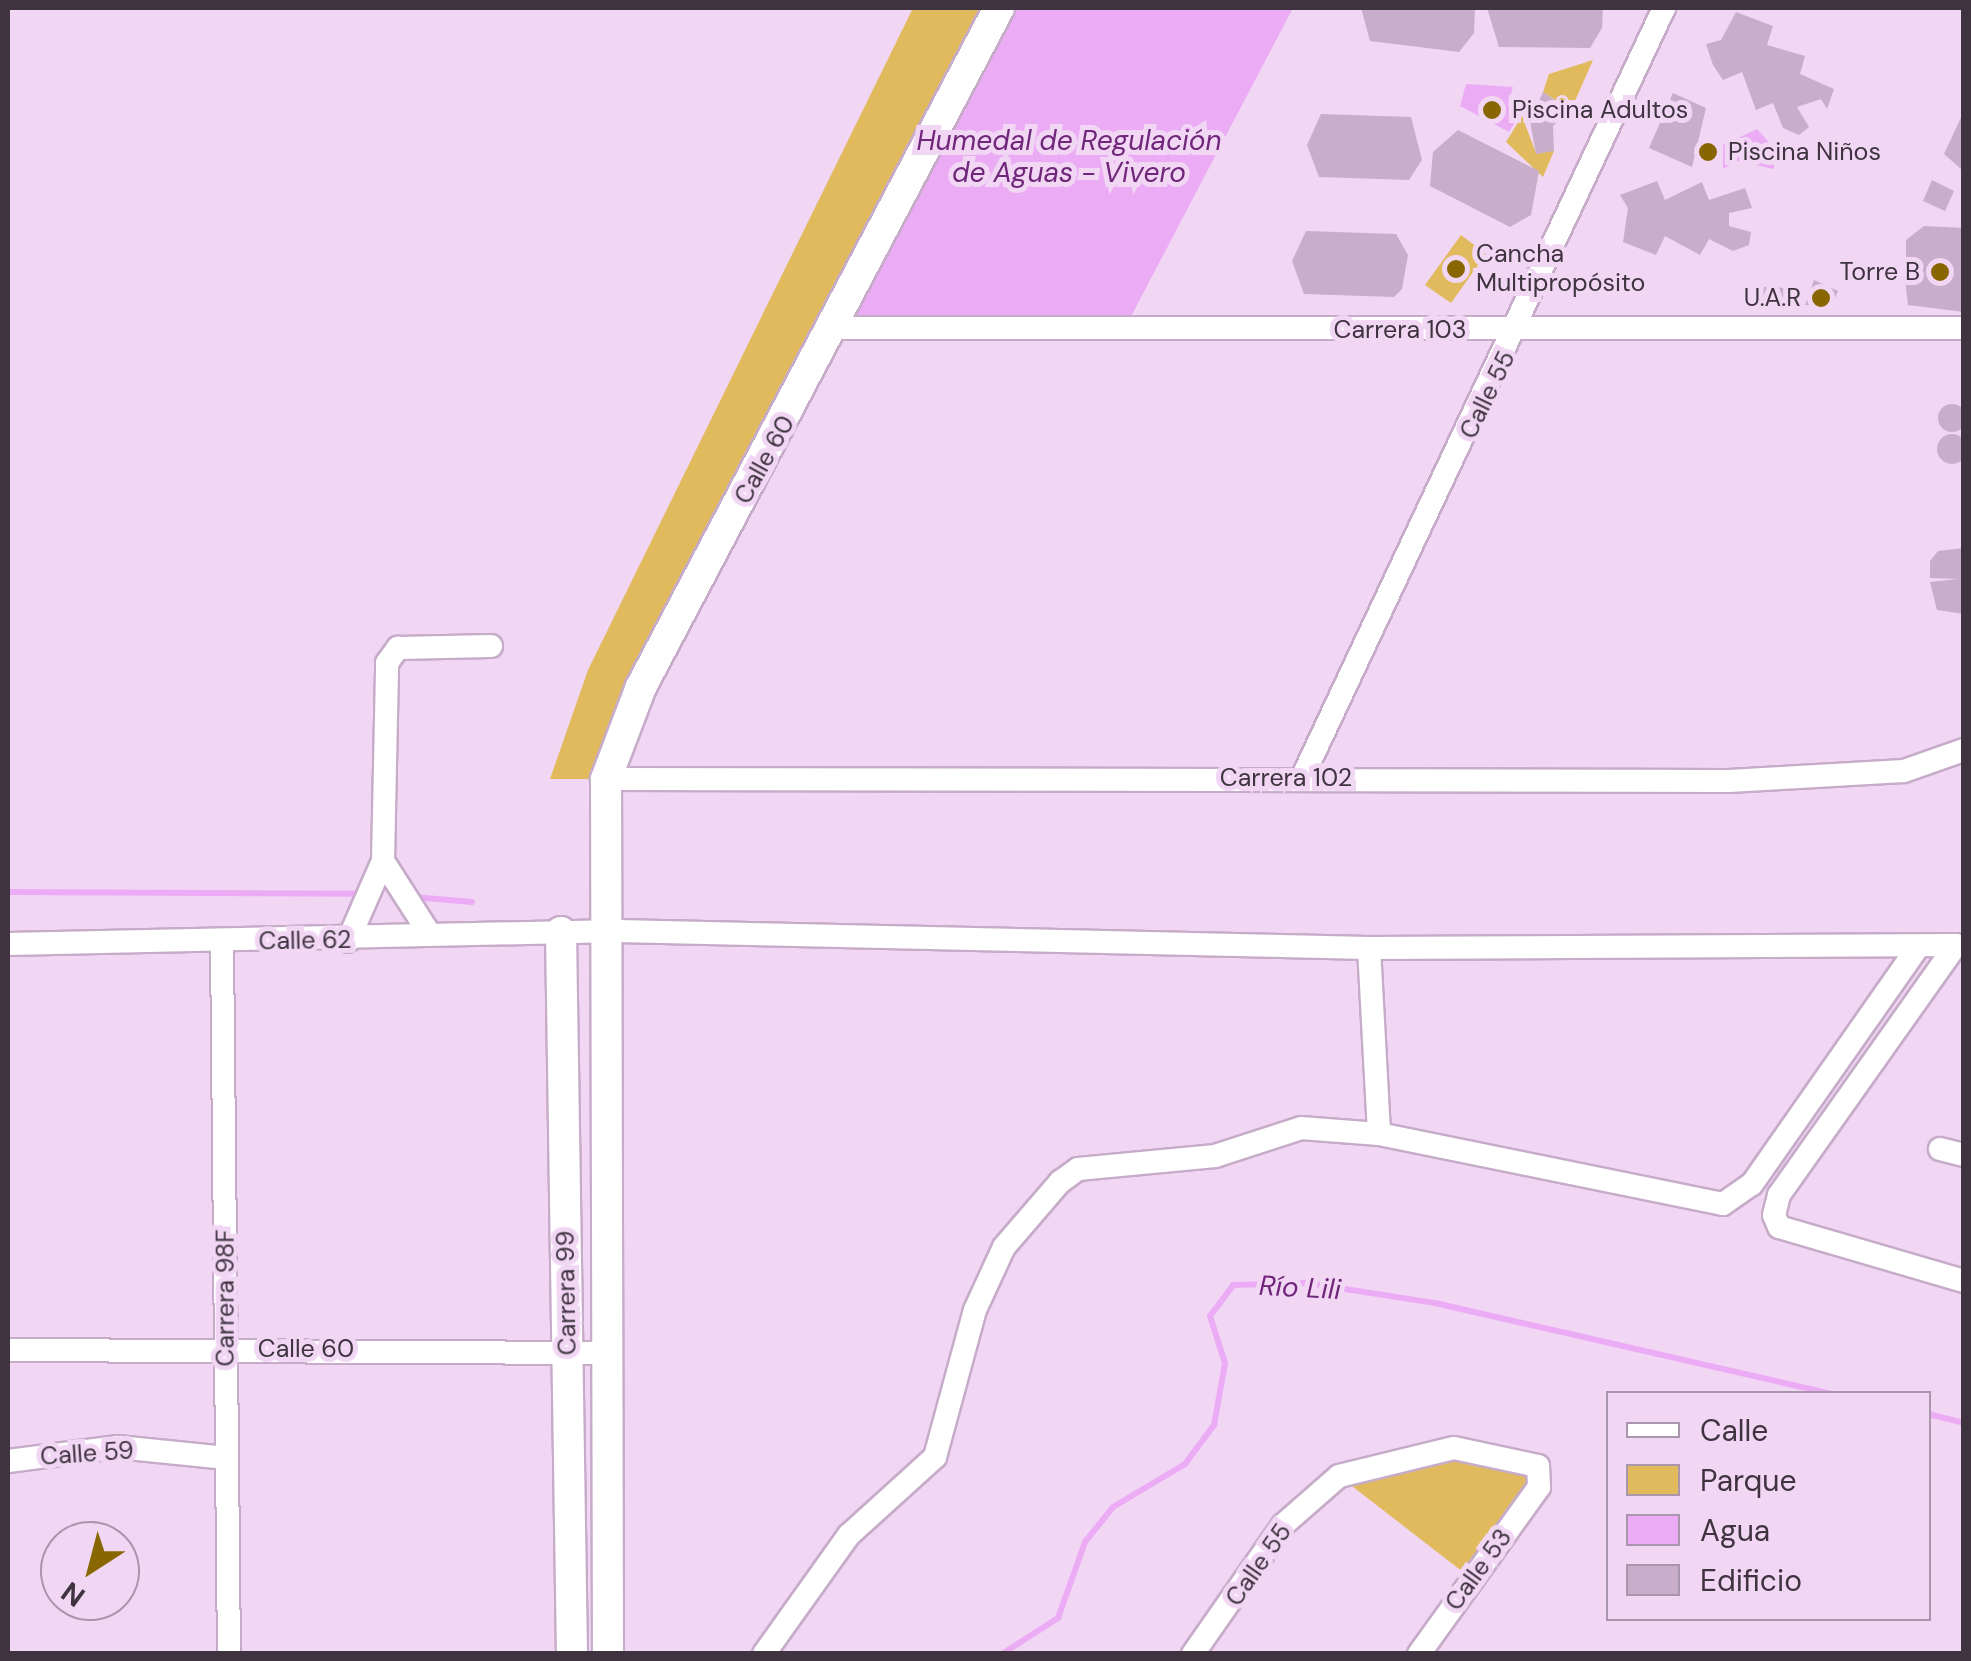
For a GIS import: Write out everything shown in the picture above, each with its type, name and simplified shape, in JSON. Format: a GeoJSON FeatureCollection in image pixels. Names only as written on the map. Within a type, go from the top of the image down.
{"type":"FeatureCollection","features":[{"type":"Feature","properties":{"kind":"street","name":"Calle 60"},"geometry":{"type":"LineString","coordinates":[[603,932],[606,779],[640,687],[837,328],[999,8]]}},
{"type":"Feature","properties":{"kind":"street","name":"Calle 55"},"geometry":{"type":"LineString","coordinates":[[1302,778],[1518,331],[1664,8]]}},
{"type":"Feature","properties":{"kind":"street","name":"Carrera 103"},"geometry":{"type":"LineString","coordinates":[[837,328],[1964,328]]}},
{"type":"Feature","properties":{"kind":"street"},"geometry":{"type":"LineString","coordinates":[[348,941],[383,860],[387,663],[398,648],[491,646]]}},
{"type":"Feature","properties":{"kind":"street","name":"Carrera 102"},"geometry":{"type":"LineString","coordinates":[[606,779],[1729,781],[1904,770],[1964,750]]}},
{"type":"Feature","properties":{"kind":"street"},"geometry":{"type":"LineString","coordinates":[[383,860],[429,933]]}},
{"type":"Feature","properties":{"kind":"street","name":"Carrera 99"},"geometry":{"type":"LineString","coordinates":[[562,932],[572,1654]]}},
{"type":"Feature","properties":{"kind":"street","name":"Calle 62"},"geometry":{"type":"LineString","coordinates":[[8,944],[348,941],[429,933],[603,932],[1368,948],[1956,945],[1779,1195],[1774,1215],[1780,1227],[1964,1281]]}},
{"type":"Feature","properties":{"kind":"street","name":"Carrera 99"},"geometry":{"type":"LineString","coordinates":[[603,932],[608,1654]]}},
{"type":"Feature","properties":{"kind":"street","name":"Carrera 98F"},"geometry":{"type":"LineString","coordinates":[[222,943],[229,1654]]}},
{"type":"Feature","properties":{"kind":"street"},"geometry":{"type":"LineString","coordinates":[[764,1654],[849,1535],[936,1457],[975,1310],[1004,1247],[1060,1182],[1078,1169],[1215,1156],[1301,1128],[1379,1134],[1739,1201],[1918,947]]}},
{"type":"Feature","properties":{"kind":"street"},"geometry":{"type":"LineString","coordinates":[[1368,948],[1379,1134]]}},
{"type":"Feature","properties":{"kind":"street"},"geometry":{"type":"LineString","coordinates":[[1940,1149],[1964,1155]]}},
{"type":"Feature","properties":{"kind":"street","name":"Calle 60"},"geometry":{"type":"LineString","coordinates":[[8,1350],[605,1353]]}},
{"type":"Feature","properties":{"kind":"street","name":"Calle 59"},"geometry":{"type":"LineString","coordinates":[[8,1461],[118,1447],[226,1458]]}},
{"type":"Feature","properties":{"kind":"street","name":"Calle 55"},"geometry":{"type":"LineString","coordinates":[[1193,1654],[1283,1525],[1356,1468],[1417,1452],[1489,1452],[1538,1466],[1539,1487]]}},
{"type":"Feature","properties":{"kind":"street","name":"Calle 53"},"geometry":{"type":"LineString","coordinates":[[1419,1654],[1539,1487]]}},
{"type":"Feature","properties":{"kind":"green space"},"geometry":{"type":"Polygon","coordinates":[[[913,8],[998,8],[606,779],[550,779],[588,670],[913,8]]]}},
{"type":"Feature","properties":{"kind":"green space"},"geometry":{"type":"Polygon","coordinates":[[[1593,60],[1571,110],[1543,92],[1549,74],[1593,60]]]}},
{"type":"Feature","properties":{"kind":"green space"},"geometry":{"type":"Polygon","coordinates":[[[1522,116],[1536,153],[1554,151],[1543,177],[1506,142],[1522,116]]]}},
{"type":"Feature","properties":{"kind":"green space","name":"Cancha Multipropósito"},"geometry":{"type":"Polygon","coordinates":[[[1461,235],[1486,254],[1451,303],[1425,285],[1461,235]]]}},
{"type":"Feature","properties":{"kind":"green space"},"geometry":{"type":"Polygon","coordinates":[[[1417,1452],[1538,1466],[1472,1579],[1339,1476],[1417,1452]]]}},
{"type":"Feature","properties":{"kind":"water","name":"Humedal de Regulación de Aguas - Vivero"},"geometry":{"type":"Polygon","coordinates":[[[999,8],[1293,8],[1126,326],[837,328],[999,8]]]}},
{"type":"Feature","properties":{"kind":"water","name":"Piscina Adultos"},"geometry":{"type":"Polygon","coordinates":[[[1466,84],[1513,87],[1508,105],[1520,114],[1509,132],[1460,106],[1466,84]]]}},
{"type":"Feature","properties":{"kind":"water","name":"Piscina Adultos"},"geometry":{"type":"Polygon","coordinates":[[[1757,129],[1774,148],[1774,169],[1737,161],[1723,169],[1723,145],[1757,129]]]}},
{"type":"Feature","properties":{"kind":"building"},"geometry":{"type":"Polygon","coordinates":[[[1361,8],[1475,8],[1474,33],[1459,52],[1370,41],[1361,8]]]}},
{"type":"Feature","properties":{"kind":"building"},"geometry":{"type":"Polygon","coordinates":[[[1487,8],[1603,8],[1602,28],[1590,48],[1499,47],[1487,8]]]}},
{"type":"Feature","properties":{"kind":"building"},"geometry":{"type":"Polygon","coordinates":[[[1736,12],[1773,26],[1767,45],[1805,56],[1800,74],[1834,89],[1827,109],[1821,99],[1797,107],[1809,127],[1799,135],[1783,128],[1773,103],[1756,110],[1742,72],[1723,80],[1713,65],[1706,44],[1721,40],[1736,12]]]}},
{"type":"Feature","properties":{"kind":"building"},"geometry":{"type":"Polygon","coordinates":[[[1543,92],[1569,110],[1553,126],[1554,151],[1536,154],[1530,121],[1543,92]]]}},
{"type":"Feature","properties":{"kind":"building"},"geometry":{"type":"Polygon","coordinates":[[[1673,93],[1706,108],[1692,167],[1649,148],[1673,93]]]}},
{"type":"Feature","properties":{"kind":"building"},"geometry":{"type":"Polygon","coordinates":[[[1964,111],[1964,163],[1961,169],[1944,154],[1964,111]]]}},
{"type":"Feature","properties":{"kind":"building"},"geometry":{"type":"Polygon","coordinates":[[[1321,114],[1411,117],[1422,160],[1409,180],[1319,177],[1307,145],[1321,114]]]}},
{"type":"Feature","properties":{"kind":"building"},"geometry":{"type":"Polygon","coordinates":[[[1458,130],[1539,171],[1531,215],[1510,227],[1430,186],[1433,152],[1458,130]]]}},
{"type":"Feature","properties":{"kind":"building"},"geometry":{"type":"Polygon","coordinates":[[[1932,180],[1954,191],[1945,211],[1923,201],[1932,180]]]}},
{"type":"Feature","properties":{"kind":"building"},"geometry":{"type":"Polygon","coordinates":[[[1657,181],[1665,200],[1702,182],[1709,200],[1745,188],[1752,208],[1729,213],[1729,226],[1751,232],[1749,245],[1733,251],[1709,239],[1700,255],[1665,236],[1656,255],[1623,242],[1628,208],[1620,195],[1657,181]]]}},
{"type":"Feature","properties":{"kind":"building","name":"Torre B"},"geometry":{"type":"Polygon","coordinates":[[[1924,226],[1964,228],[1964,312],[1908,305],[1905,279],[1917,276],[1918,263],[1906,259],[1906,240],[1924,226]]]}},
{"type":"Feature","properties":{"kind":"building"},"geometry":{"type":"Polygon","coordinates":[[[1306,231],[1396,234],[1408,255],[1402,289],[1394,297],[1304,294],[1292,261],[1306,231]]]}},
{"type":"Feature","properties":{"kind":"building","name":"U.A.R"},"geometry":{"type":"Polygon","coordinates":[[[1814,280],[1838,291],[1832,305],[1805,305],[1814,280]]]}},
{"type":"Feature","properties":{"kind":"building"},"geometry":{"type":"Polygon","coordinates":[[[1764,287],[1787,288],[1787,305],[1760,305],[1764,287]]]}},
{"type":"Feature","properties":{"kind":"building"},"geometry":{"type":"Polygon","coordinates":[[[1952,404],[1962,408],[1966,418],[1962,428],[1952,432],[1942,428],[1938,418],[1942,408],[1952,404]]]}},
{"type":"Feature","properties":{"kind":"building"},"geometry":{"type":"Polygon","coordinates":[[[1952,434],[1962,439],[1967,449],[1962,459],[1952,464],[1942,459],[1937,449],[1942,439],[1952,434]]]}},
{"type":"Feature","properties":{"kind":"building"},"geometry":{"type":"Polygon","coordinates":[[[1964,548],[1964,614],[1937,610],[1930,582],[1958,579],[1930,578],[1930,561],[1938,551],[1964,548]]]}},
{"type":"Feature","properties":{"kind":"waterway"},"geometry":{"type":"LineString","coordinates":[[8,892],[362,894]]}},
{"type":"Feature","properties":{"kind":"waterway"},"geometry":{"type":"LineString","coordinates":[[414,897],[472,902]]}},
{"type":"Feature","properties":{"kind":"waterway","name":"Río Lili"},"geometry":{"type":"LineString","coordinates":[[1002,1654],[1058,1618],[1085,1542],[1113,1507],[1185,1464],[1214,1425],[1225,1363],[1210,1316],[1233,1285],[1307,1283],[1435,1303],[1820,1391]]}},
{"type":"Feature","properties":{"kind":"waterway","name":"Río Lili"},"geometry":{"type":"LineString","coordinates":[[1931,1415],[1964,1423]]}},
{"type":"Feature","properties":{"kind":"place","name":"Piscina Adultos"},"geometry":{"type":"Point","coordinates":[1492,110]}},
{"type":"Feature","properties":{"kind":"place","name":"Piscina Niños"},"geometry":{"type":"Point","coordinates":[1708,152]}},
{"type":"Feature","properties":{"kind":"place","name":"Cancha Multipropósito"},"geometry":{"type":"Point","coordinates":[1456,269]}},
{"type":"Feature","properties":{"kind":"place","name":"Torre B"},"geometry":{"type":"Point","coordinates":[1940,272]}},
{"type":"Feature","properties":{"kind":"place","name":"U.A.R"},"geometry":{"type":"Point","coordinates":[1821,298]}}]}
